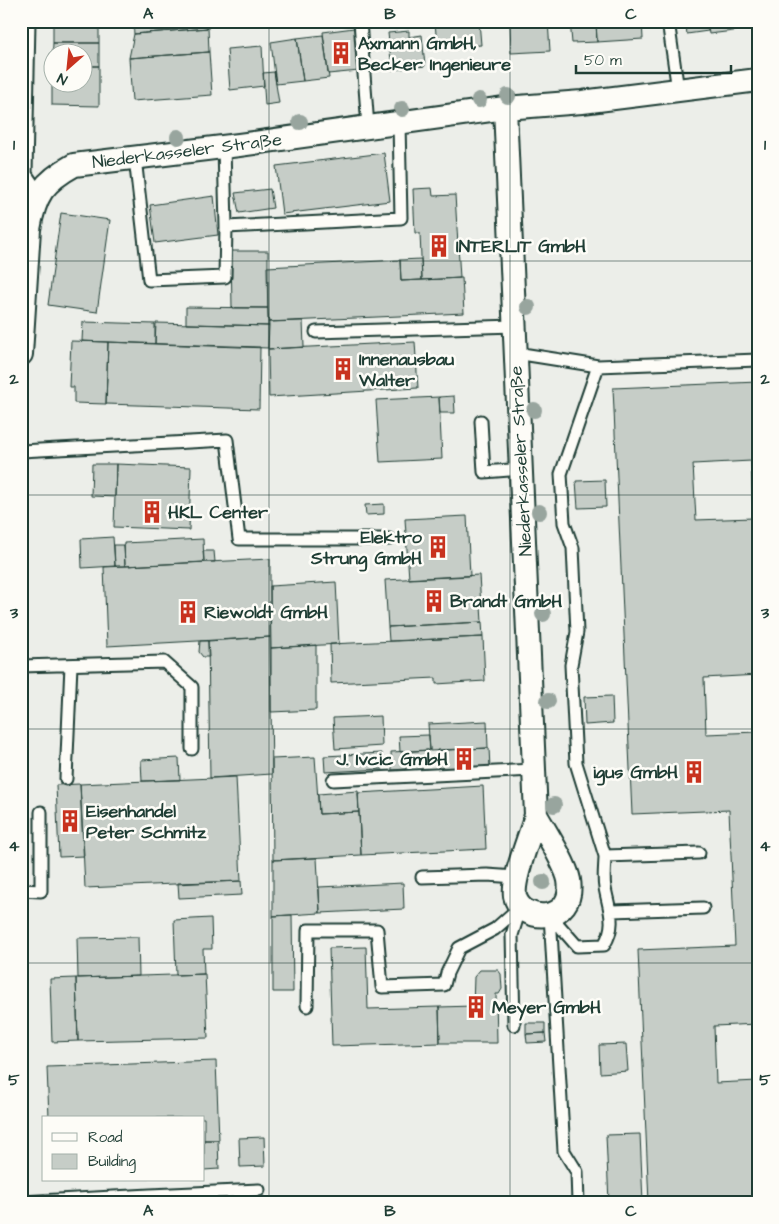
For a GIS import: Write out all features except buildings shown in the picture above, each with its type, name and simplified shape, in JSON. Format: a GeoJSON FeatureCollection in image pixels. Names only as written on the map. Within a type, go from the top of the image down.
{"type":"FeatureCollection","features":[{"type":"Feature","properties":{"kind":"street","name":"Niederkasseler Straße"},"geometry":{"type":"LineString","coordinates":[[21,354],[25,240],[32,210],[39,193],[59,174],[74,165],[224,147],[505,108],[582,102],[758,80]]}},
{"type":"Feature","properties":{"kind":"street","name":"Niederkasseler Straße"},"geometry":{"type":"LineString","coordinates":[[505,108],[536,815],[517,877],[515,894],[521,906]]}},
{"type":"Feature","properties":{"kind":"street","name":"Niederkasseler Straße"},"geometry":{"type":"LineString","coordinates":[[536,815],[569,880],[569,897],[566,904],[561,910],[550,915]]}},
{"type":"Feature","properties":{"kind":"street"},"geometry":{"type":"LineString","coordinates":[[521,906],[533,914],[550,915]]}},
{"type":"Feature","properties":{"kind":"lane"},"geometry":{"type":"LineString","coordinates":[[29,21],[26,174],[39,193]]}},
{"type":"Feature","properties":{"kind":"lane"},"geometry":{"type":"LineString","coordinates":[[360,21],[368,127]]}},
{"type":"Feature","properties":{"kind":"lane"},"geometry":{"type":"LineString","coordinates":[[668,21],[678,90]]}},
{"type":"Feature","properties":{"kind":"lane"},"geometry":{"type":"LineString","coordinates":[[226,227],[401,218],[398,123]]}},
{"type":"Feature","properties":{"kind":"lane"},"geometry":{"type":"LineString","coordinates":[[135,158],[149,280],[225,277],[224,147]]}},
{"type":"Feature","properties":{"kind":"lane"},"geometry":{"type":"LineString","coordinates":[[316,332],[515,326]]}},
{"type":"Feature","properties":{"kind":"lane"},"geometry":{"type":"LineString","coordinates":[[516,353],[598,366],[758,360]]}},
{"type":"Feature","properties":{"kind":"lane"},"geometry":{"type":"LineString","coordinates":[[550,915],[577,946],[604,945],[610,936],[612,910],[605,887],[605,856],[576,763],[571,665],[577,632],[574,557],[573,548],[564,523],[562,474],[598,366]]}},
{"type":"Feature","properties":{"kind":"lane"},"geometry":{"type":"LineString","coordinates":[[481,420],[484,472],[521,469]]}},
{"type":"Feature","properties":{"kind":"lane"},"geometry":{"type":"LineString","coordinates":[[21,451],[226,440],[239,539],[389,539]]}},
{"type":"Feature","properties":{"kind":"lane"},"geometry":{"type":"LineString","coordinates":[[21,666],[164,662],[192,687],[192,749]]}},
{"type":"Feature","properties":{"kind":"lane"},"geometry":{"type":"LineString","coordinates":[[66,779],[71,664]]}},
{"type":"Feature","properties":{"kind":"lane"},"geometry":{"type":"LineString","coordinates":[[333,780],[534,770]]}},
{"type":"Feature","properties":{"kind":"lane"},"geometry":{"type":"LineString","coordinates":[[21,890],[41,891],[41,812]]}},
{"type":"Feature","properties":{"kind":"lane"},"geometry":{"type":"LineString","coordinates":[[605,856],[699,853]]}},
{"type":"Feature","properties":{"kind":"lane"},"geometry":{"type":"LineString","coordinates":[[422,877],[487,874],[517,877]]}},
{"type":"Feature","properties":{"kind":"lane"},"geometry":{"type":"LineString","coordinates":[[307,1006],[308,930],[378,930],[382,987],[444,985],[446,973],[459,948],[495,929],[521,906]]}},
{"type":"Feature","properties":{"kind":"lane"},"geometry":{"type":"LineString","coordinates":[[514,1025],[512,935],[521,906]]}},
{"type":"Feature","properties":{"kind":"lane"},"geometry":{"type":"LineString","coordinates":[[612,910],[704,908]]}},
{"type":"Feature","properties":{"kind":"lane"},"geometry":{"type":"LineString","coordinates":[[550,915],[564,1151],[577,1172],[578,1203]]}},
{"type":"Feature","properties":{"kind":"lane"},"geometry":{"type":"LineString","coordinates":[[21,1202],[150,1199],[258,1190]]}},
{"type":"Feature","properties":{"kind":"shaded area"},"geometry":{"type":"Polygon","coordinates":[[[21,21],[758,21],[758,1203],[21,1203],[21,21]]]}},
{"type":"Feature","properties":{"kind":"place","name":"Axmann GmbH, Becker Ingenieure"},"geometry":{"type":"Point","coordinates":[341,53]}},
{"type":"Feature","properties":{"kind":"place","name":"INTERLIT GmbH"},"geometry":{"type":"Point","coordinates":[439,246]}},
{"type":"Feature","properties":{"kind":"place","name":"Innenausbau Walter"},"geometry":{"type":"Point","coordinates":[343,369]}},
{"type":"Feature","properties":{"kind":"place","name":"HKL Center"},"geometry":{"type":"Point","coordinates":[152,512]}},
{"type":"Feature","properties":{"kind":"place","name":"Elektro Strung GmbH"},"geometry":{"type":"Point","coordinates":[438,547]}},
{"type":"Feature","properties":{"kind":"place","name":"Brandt GmbH"},"geometry":{"type":"Point","coordinates":[434,601]}},
{"type":"Feature","properties":{"kind":"place","name":"Riewoldt GmbH"},"geometry":{"type":"Point","coordinates":[188,612]}},
{"type":"Feature","properties":{"kind":"place","name":"J. Ivcic GmbH"},"geometry":{"type":"Point","coordinates":[464,759]}},
{"type":"Feature","properties":{"kind":"place","name":"igus GmbH"},"geometry":{"type":"Point","coordinates":[694,772]}},
{"type":"Feature","properties":{"kind":"place","name":"Eisenhandel Peter Schmitz"},"geometry":{"type":"Point","coordinates":[70,821]}},
{"type":"Feature","properties":{"kind":"place","name":"Meyer GmbH"},"geometry":{"type":"Point","coordinates":[476,1007]}}]}
